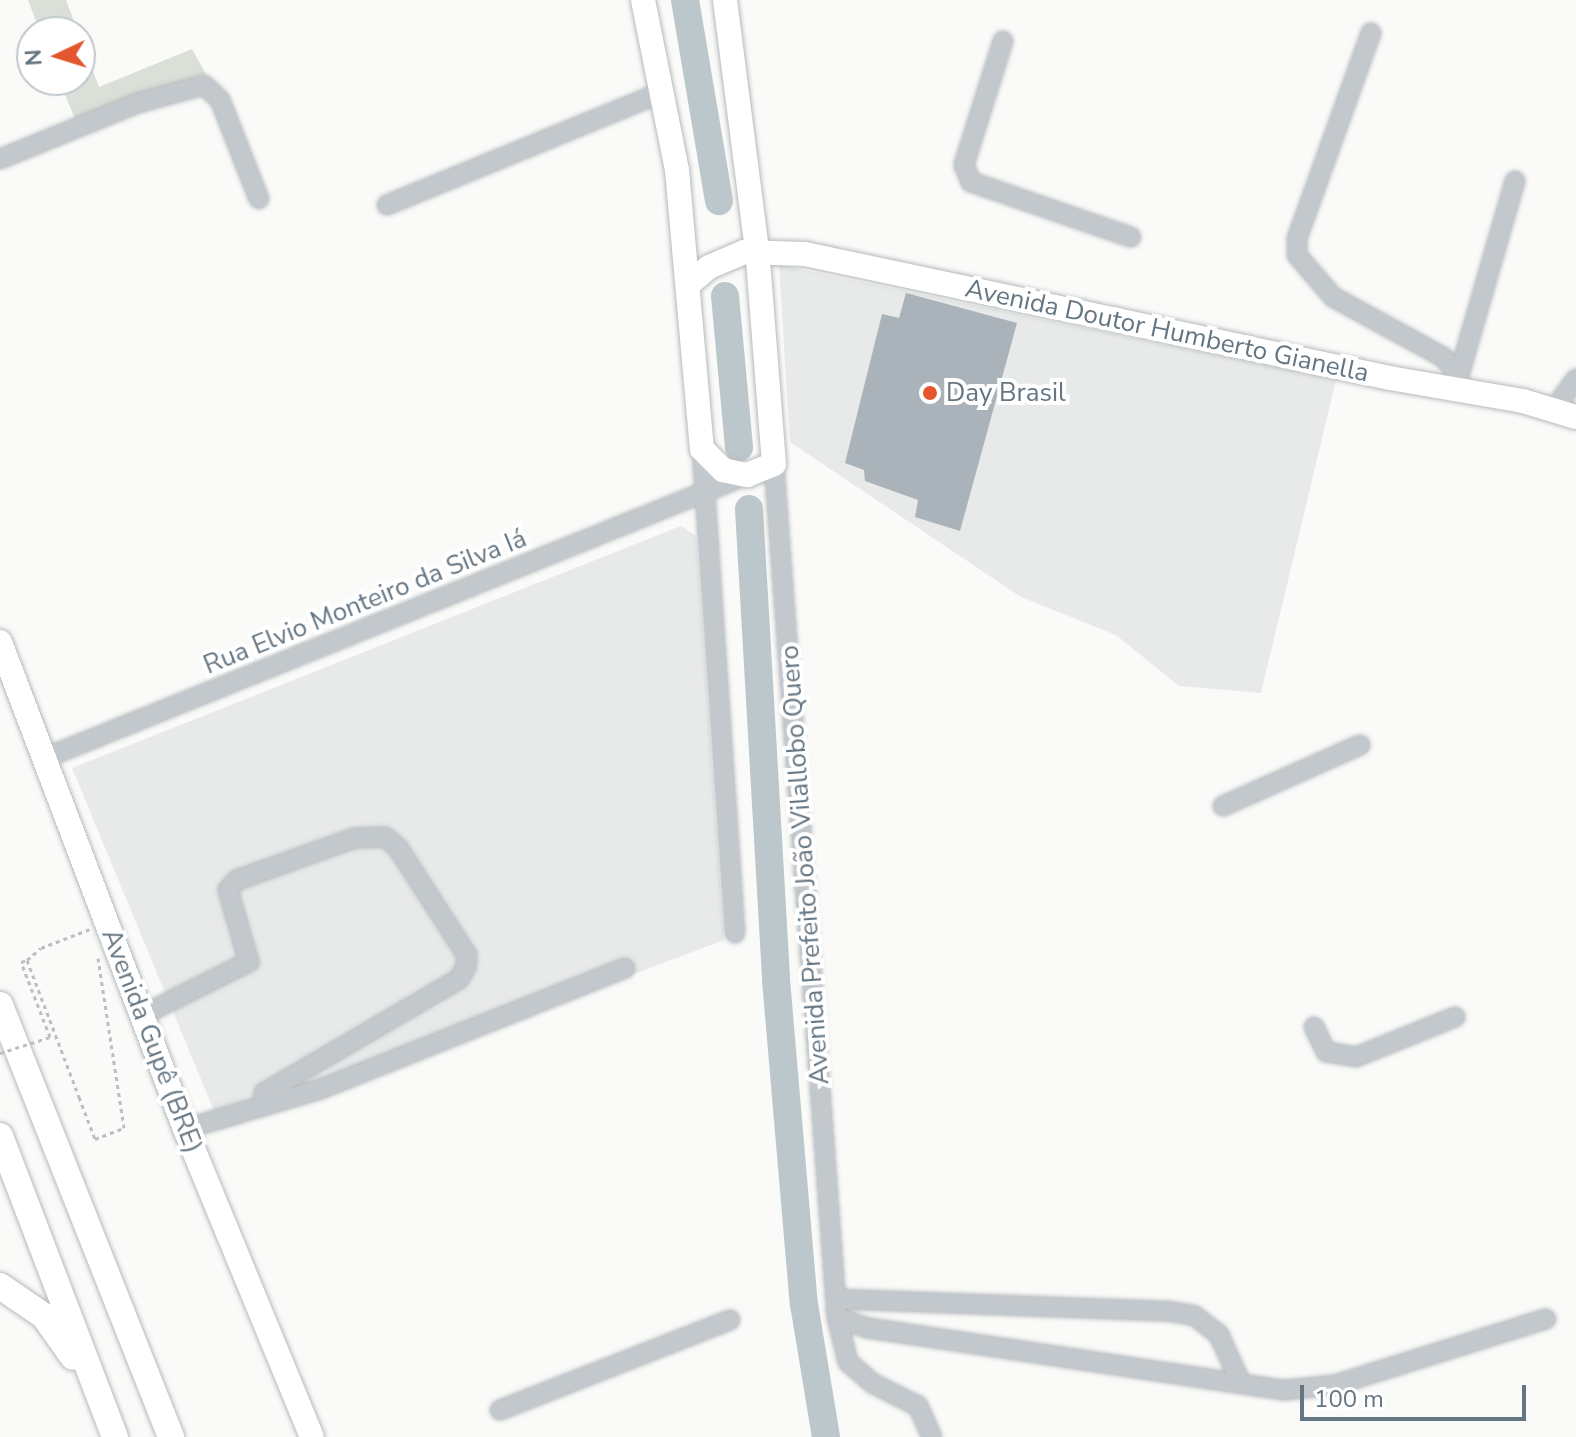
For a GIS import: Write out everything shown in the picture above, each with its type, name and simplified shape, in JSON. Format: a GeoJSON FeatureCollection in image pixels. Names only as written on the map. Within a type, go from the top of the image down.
{"type":"FeatureCollection","features":[{"type":"Feature","properties":{"kind":"highway"},"geometry":{"type":"LineString","coordinates":[[0,1005],[171,1437]]}},
{"type":"Feature","properties":{"kind":"highway"},"geometry":{"type":"LineString","coordinates":[[0,1136],[115,1437]]}},
{"type":"Feature","properties":{"kind":"highway"},"geometry":{"type":"LineString","coordinates":[[0,1286],[44,1316],[66,1343],[115,1437]]}},
{"type":"Feature","properties":{"kind":"main road"},"geometry":{"type":"LineString","coordinates":[[643,0],[662,92],[690,283],[702,449],[723,470],[747,475],[774,464]]}},
{"type":"Feature","properties":{"kind":"main road","name":"Avenida Prefeito João Vilallobo Quero"},"geometry":{"type":"LineString","coordinates":[[725,0],[757,250],[774,464]]}},
{"type":"Feature","properties":{"kind":"main road"},"geometry":{"type":"LineString","coordinates":[[690,283],[709,267],[757,250]]}},
{"type":"Feature","properties":{"kind":"main road","name":"Avenida Doutor Humberto Gianella"},"geometry":{"type":"LineString","coordinates":[[757,250],[805,254],[1460,384],[1565,413]]}},
{"type":"Feature","properties":{"kind":"main road","name":"Avenida Gupê (BRE)"},"geometry":{"type":"LineString","coordinates":[[0,642],[185,1129],[312,1437]]}},
{"type":"Feature","properties":{"kind":"street"},"geometry":{"type":"LineString","coordinates":[[1371,33],[1297,239],[1297,255],[1333,297],[1425,345],[1460,384]]}},
{"type":"Feature","properties":{"kind":"street"},"geometry":{"type":"LineString","coordinates":[[1003,41],[964,165],[971,182],[1131,237]]}},
{"type":"Feature","properties":{"kind":"street"},"geometry":{"type":"LineString","coordinates":[[0,159],[138,103],[204,85],[220,100],[259,199]]}},
{"type":"Feature","properties":{"kind":"street"},"geometry":{"type":"LineString","coordinates":[[387,205],[662,92]]}},
{"type":"Feature","properties":{"kind":"street"},"geometry":{"type":"LineString","coordinates":[[1460,384],[1515,181]]}},
{"type":"Feature","properties":{"kind":"street"},"geometry":{"type":"LineString","coordinates":[[1565,413],[1576,379]]}},
{"type":"Feature","properties":{"kind":"street"},"geometry":{"type":"LineString","coordinates":[[702,449],[735,933]]}},
{"type":"Feature","properties":{"kind":"street","name":"Avenida Prefeito João Vilallobo Quero"},"geometry":{"type":"LineString","coordinates":[[774,464],[836,1266],[836,1308],[848,1362],[872,1383],[918,1406],[932,1437]]}},
{"type":"Feature","properties":{"kind":"street"},"geometry":{"type":"LineString","coordinates":[[704,494],[747,475]]}},
{"type":"Feature","properties":{"kind":"street","name":"Rua Elvio Monteiro da Silva Iá"},"geometry":{"type":"LineString","coordinates":[[45,758],[704,494]]}},
{"type":"Feature","properties":{"kind":"street"},"geometry":{"type":"LineString","coordinates":[[1223,806],[1360,745]]}},
{"type":"Feature","properties":{"kind":"street"},"geometry":{"type":"LineString","coordinates":[[141,1016],[249,962],[228,890],[237,880],[355,838],[385,837],[398,848],[467,955],[466,967],[459,979],[264,1093],[263,1105]]}},
{"type":"Feature","properties":{"kind":"street"},"geometry":{"type":"LineString","coordinates":[[185,1129],[321,1089],[625,968]]}},
{"type":"Feature","properties":{"kind":"street"},"geometry":{"type":"LineString","coordinates":[[1314,1027],[1326,1052],[1356,1057],[1455,1017]]}},
{"type":"Feature","properties":{"kind":"street"},"geometry":{"type":"LineString","coordinates":[[836,1308],[1168,1311],[1195,1316],[1219,1335],[1240,1381]]}},
{"type":"Feature","properties":{"kind":"street"},"geometry":{"type":"LineString","coordinates":[[836,1308],[924,1337],[1285,1390],[1335,1385],[1546,1319]]}},
{"type":"Feature","properties":{"kind":"street"},"geometry":{"type":"LineString","coordinates":[[500,1410],[730,1320]]}},
{"type":"Feature","properties":{"kind":"path"},"geometry":{"type":"LineString","coordinates":[[0,1053],[50,1037],[21,962],[41,948],[94,928],[124,1128],[95,1139],[27,960]]}},
{"type":"Feature","properties":{"kind":"shaded area"},"geometry":{"type":"Polygon","coordinates":[[[28,0],[66,0],[72,16],[34,16],[28,0]]]}},
{"type":"Feature","properties":{"kind":"shaded area"},"geometry":{"type":"Polygon","coordinates":[[[192,49],[206,74],[75,119],[66,96],[96,96],[96,79],[99,87],[192,49]]]}},
{"type":"Feature","properties":{"kind":"shaded area"},"geometry":{"type":"Polygon","coordinates":[[[779,265],[1336,380],[1261,693],[1179,686],[1116,635],[1021,597],[790,442],[779,265]]]}},
{"type":"Feature","properties":{"kind":"shaded area"},"geometry":{"type":"Polygon","coordinates":[[[681,526],[696,536],[724,940],[222,1130],[72,768],[681,526]]]}},
{"type":"Feature","properties":{"kind":"building","name":"Day Brasil"},"geometry":{"type":"Polygon","coordinates":[[[906,293],[1017,323],[960,531],[915,517],[918,500],[865,481],[864,470],[845,463],[882,314],[899,318],[906,293]]]}},
{"type":"Feature","properties":{"kind":"waterway"},"geometry":{"type":"LineString","coordinates":[[685,0],[719,201]]}},
{"type":"Feature","properties":{"kind":"waterway"},"geometry":{"type":"LineString","coordinates":[[725,296],[739,447]]}},
{"type":"Feature","properties":{"kind":"waterway"},"geometry":{"type":"LineString","coordinates":[[749,509],[776,980],[804,1304],[826,1437]]}},
{"type":"Feature","properties":{"kind":"place","name":"Day Brasil"},"geometry":{"type":"Point","coordinates":[930,393]}}]}
